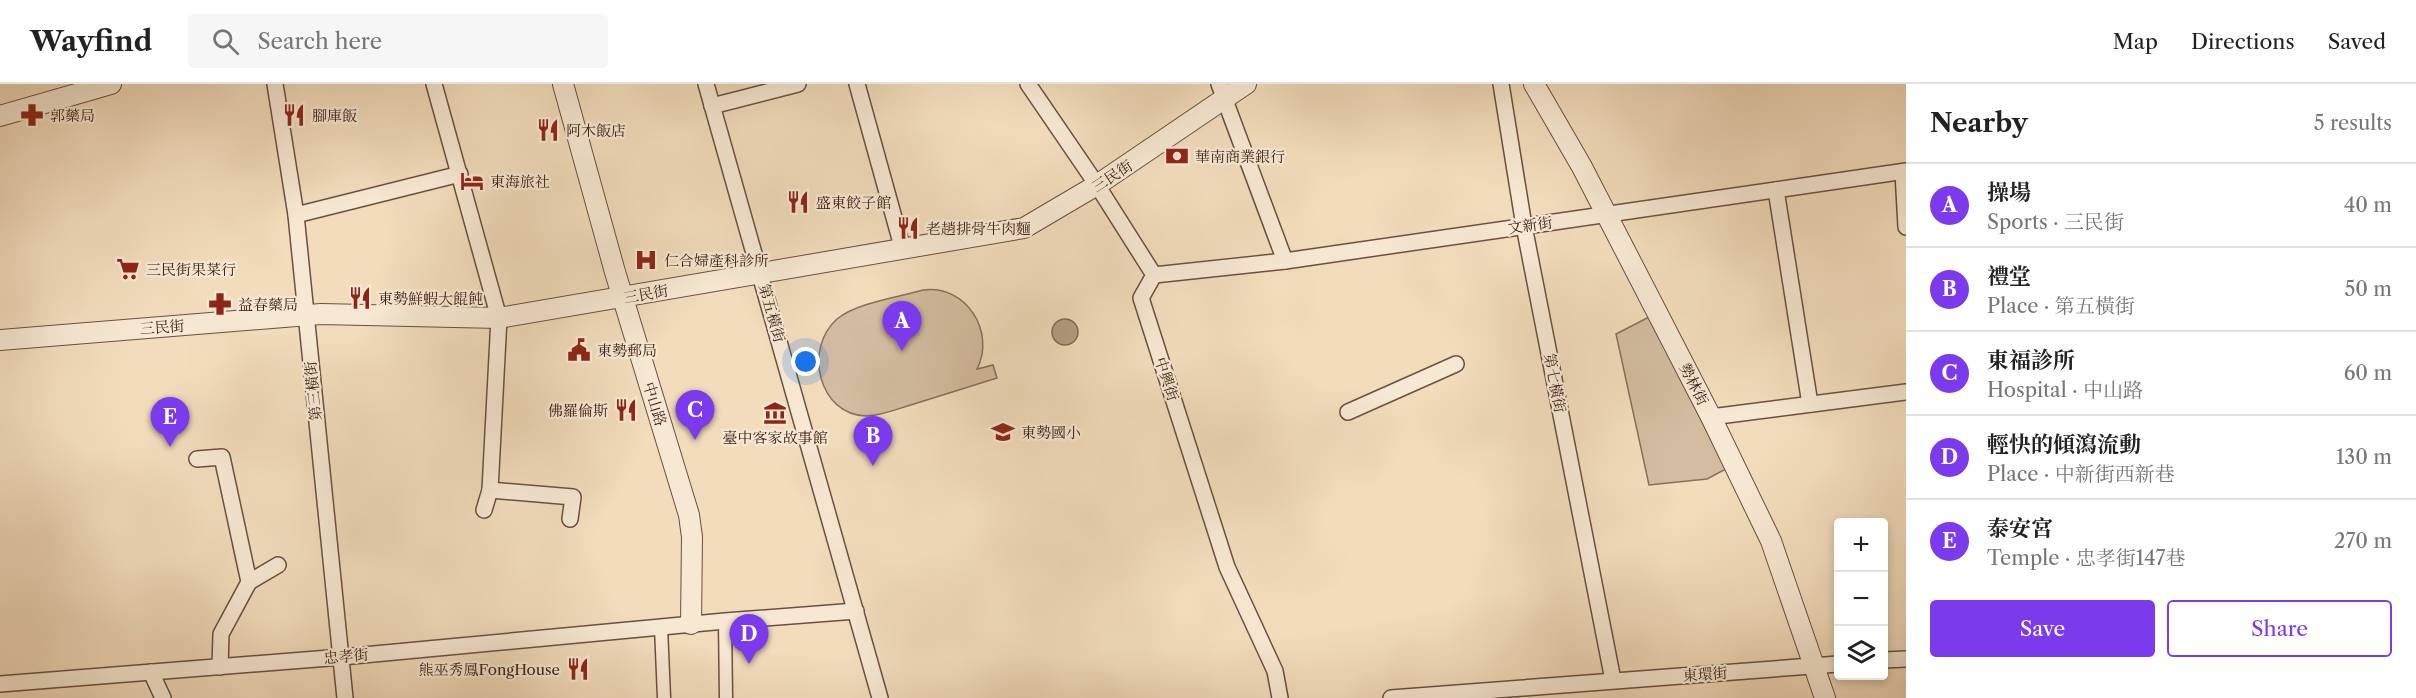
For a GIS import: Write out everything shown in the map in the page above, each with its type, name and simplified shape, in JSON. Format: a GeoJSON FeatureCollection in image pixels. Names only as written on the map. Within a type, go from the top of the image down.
{"type":"FeatureCollection","features":[{"type":"Feature","properties":{"kind":"street"},"geometry":{"type":"LineString","coordinates":[[0,116],[111,84]]}},
{"type":"Feature","properties":{"kind":"street","name":"第三橫街"},"geometry":{"type":"LineString","coordinates":[[275,84],[296,215],[345,698]]}},
{"type":"Feature","properties":{"kind":"street"},"geometry":{"type":"LineString","coordinates":[[434,84],[500,318],[490,490],[484,510]]}},
{"type":"Feature","properties":{"kind":"street","name":"中山路"},"geometry":{"type":"LineString","coordinates":[[563,84],[623,298],[689,516],[692,537],[691,624]]}},
{"type":"Feature","properties":{"kind":"street","name":"第五橫街"},"geometry":{"type":"LineString","coordinates":[[705,84],[761,273],[880,698]]}},
{"type":"Feature","properties":{"kind":"street"},"geometry":{"type":"LineString","coordinates":[[712,106],[798,84]]}},
{"type":"Feature","properties":{"kind":"street"},"geometry":{"type":"LineString","coordinates":[[857,84],[903,250]]}},
{"type":"Feature","properties":{"kind":"street"},"geometry":{"type":"LineString","coordinates":[[1028,84],[1098,185],[1154,275]]}},
{"type":"Feature","properties":{"kind":"street","name":"三民街"},"geometry":{"type":"LineString","coordinates":[[0,340],[305,316],[500,318],[1024,228],[1098,185],[1222,91],[1246,84]]}},
{"type":"Feature","properties":{"kind":"street","name":"第七橫街"},"geometry":{"type":"LineString","coordinates":[[1501,84],[1524,226],[1613,680]]}},
{"type":"Feature","properties":{"kind":"street","name":"勢林街"},"geometry":{"type":"LineString","coordinates":[[1534,84],[1607,215],[1711,417],[1771,541],[1825,698]]}},
{"type":"Feature","properties":{"kind":"street"},"geometry":{"type":"LineString","coordinates":[[1222,91],[1285,261]]}},
{"type":"Feature","properties":{"kind":"street"},"geometry":{"type":"LineString","coordinates":[[1905,172],[1906,226]]}},
{"type":"Feature","properties":{"kind":"street","name":"文新街"},"geometry":{"type":"LineString","coordinates":[[1154,275],[1285,261],[1905,172]]}},
{"type":"Feature","properties":{"kind":"street"},"geometry":{"type":"LineString","coordinates":[[296,215],[460,174]]}},
{"type":"Feature","properties":{"kind":"street"},"geometry":{"type":"LineString","coordinates":[[1776,190],[1810,404]]}},
{"type":"Feature","properties":{"kind":"street","name":"中興街"},"geometry":{"type":"LineString","coordinates":[[1154,275],[1141,298],[1227,567],[1275,671],[1280,698]]}},
{"type":"Feature","properties":{"kind":"street"},"geometry":{"type":"LineString","coordinates":[[1348,412],[1456,364]]}},
{"type":"Feature","properties":{"kind":"street"},"geometry":{"type":"LineString","coordinates":[[1711,417],[1906,392]]}},
{"type":"Feature","properties":{"kind":"street"},"geometry":{"type":"LineString","coordinates":[[197,459],[222,457],[249,582]]}},
{"type":"Feature","properties":{"kind":"street"},"geometry":{"type":"LineString","coordinates":[[490,490],[573,497],[570,519]]}},
{"type":"Feature","properties":{"kind":"street"},"geometry":{"type":"LineString","coordinates":[[220,667],[221,634],[249,582],[278,566]]}},
{"type":"Feature","properties":{"kind":"street","name":"忠孝街"},"geometry":{"type":"LineString","coordinates":[[0,684],[342,657],[856,611]]}},
{"type":"Feature","properties":{"kind":"street"},"geometry":{"type":"LineString","coordinates":[[725,621],[726,698]]}},
{"type":"Feature","properties":{"kind":"street"},"geometry":{"type":"LineString","coordinates":[[661,627],[663,698]]}},
{"type":"Feature","properties":{"kind":"street"},"geometry":{"type":"LineString","coordinates":[[1888,660],[1906,659]]}},
{"type":"Feature","properties":{"kind":"street","name":"東環街"},"geometry":{"type":"LineString","coordinates":[[1391,698],[1834,664]]}},
{"type":"Feature","properties":{"kind":"street"},"geometry":{"type":"LineString","coordinates":[[151,672],[163,698]]}},
{"type":"Feature","properties":{"kind":"shaded area"},"geometry":{"type":"Polygon","coordinates":[[[923,290],[938,290],[952,295],[973,313],[980,326],[983,340],[982,355],[977,369],[993,365],[997,378],[878,415],[866,416],[850,413],[837,405],[827,393],[821,378],[819,363],[821,347],[827,332],[845,313],[878,301],[923,290]]]}},
{"type":"Feature","properties":{"kind":"shaded area"},"geometry":{"type":"Polygon","coordinates":[[[1649,317],[1726,469],[1707,479],[1649,485],[1616,334],[1649,317]]]}},
{"type":"Feature","properties":{"kind":"shaded area"},"geometry":{"type":"Polygon","coordinates":[[[1065,319],[1074,323],[1078,332],[1074,341],[1065,345],[1056,341],[1052,332],[1056,323],[1065,319]]]}},
{"type":"Feature","properties":{"kind":"place","name":"郭藥局"},"geometry":{"type":"Point","coordinates":[32,115]}},
{"type":"Feature","properties":{"kind":"place","name":"腳庫飯"},"geometry":{"type":"Point","coordinates":[294,115]}},
{"type":"Feature","properties":{"kind":"place","name":"阿木飯店"},"geometry":{"type":"Point","coordinates":[548,130]}},
{"type":"Feature","properties":{"kind":"place","name":"華南商業銀行"},"geometry":{"type":"Point","coordinates":[1177,156]}},
{"type":"Feature","properties":{"kind":"place","name":"東海旅社"},"geometry":{"type":"Point","coordinates":[472,181]}},
{"type":"Feature","properties":{"kind":"place","name":"盛東餃子館"},"geometry":{"type":"Point","coordinates":[798,202]}},
{"type":"Feature","properties":{"kind":"place","name":"老趙排骨牛肉麵"},"geometry":{"type":"Point","coordinates":[908,228]}},
{"type":"Feature","properties":{"kind":"place","name":"仁合婦產科診所"},"geometry":{"type":"Point","coordinates":[646,260]}},
{"type":"Feature","properties":{"kind":"place","name":"三民街果菜行"},"geometry":{"type":"Point","coordinates":[128,269]}},
{"type":"Feature","properties":{"kind":"place","name":"東勢鮮蝦大餛飩"},"geometry":{"type":"Point","coordinates":[360,298]}},
{"type":"Feature","properties":{"kind":"place","name":"益春藥局"},"geometry":{"type":"Point","coordinates":[220,304]}},
{"type":"Feature","properties":{"kind":"place","name":"東勢郵局"},"geometry":{"type":"Point","coordinates":[579,350]}},
{"type":"Feature","properties":{"kind":"place","name":"操場"},"geometry":{"type":"Point","coordinates":[902,351]}},
{"type":"Feature","properties":{"kind":"place","name":"佛羅倫斯"},"geometry":{"type":"Point","coordinates":[626,410]}},
{"type":"Feature","properties":{"kind":"place","name":"臺中客家故事館"},"geometry":{"type":"Point","coordinates":[775,413]}},
{"type":"Feature","properties":{"kind":"place","name":"東勢國小"},"geometry":{"type":"Point","coordinates":[1003,432]}},
{"type":"Feature","properties":{"kind":"place","name":"東福診所"},"geometry":{"type":"Point","coordinates":[695,440]}},
{"type":"Feature","properties":{"kind":"place","name":"泰安宮"},"geometry":{"type":"Point","coordinates":[170,447]}},
{"type":"Feature","properties":{"kind":"place","name":"禮堂"},"geometry":{"type":"Point","coordinates":[873,466]}},
{"type":"Feature","properties":{"kind":"place","name":"輕快的傾瀉流動"},"geometry":{"type":"Point","coordinates":[749,664]}},
{"type":"Feature","properties":{"kind":"place","name":"熊巫秀鳳FongHouse"},"geometry":{"type":"Point","coordinates":[578,669]}}]}
